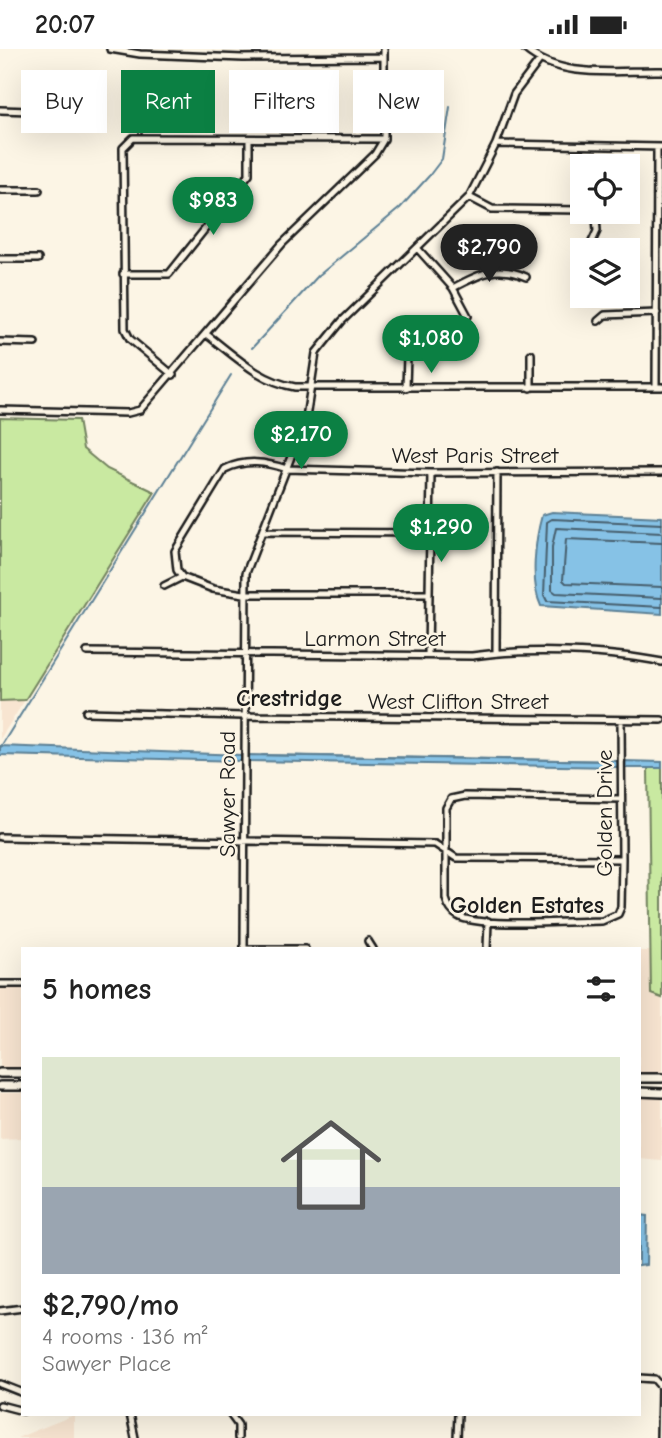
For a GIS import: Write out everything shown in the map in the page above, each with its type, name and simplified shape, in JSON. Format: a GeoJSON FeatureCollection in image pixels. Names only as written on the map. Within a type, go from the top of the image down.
{"type":"FeatureCollection","features":[{"type":"Feature","properties":{"kind":"main road"},"geometry":{"type":"LineString","coordinates":[[0,1076],[21,1076]]}},
{"type":"Feature","properties":{"kind":"main road"},"geometry":{"type":"LineString","coordinates":[[3,1086],[21,1076]]}},
{"type":"Feature","properties":{"kind":"main road"},"geometry":{"type":"LineString","coordinates":[[641,1078],[662,1078]]}},
{"type":"Feature","properties":{"kind":"main road"},"geometry":{"type":"LineString","coordinates":[[3,1086],[21,1086]]}},
{"type":"Feature","properties":{"kind":"main road"},"geometry":{"type":"LineString","coordinates":[[641,1092],[662,1093]]}},
{"type":"Feature","properties":{"kind":"street"},"geometry":{"type":"LineString","coordinates":[[110,49],[243,58],[384,57]]}},
{"type":"Feature","properties":{"kind":"street"},"geometry":{"type":"LineString","coordinates":[[243,49],[243,58]]}},
{"type":"Feature","properties":{"kind":"street"},"geometry":{"type":"LineString","coordinates":[[317,49],[317,58]]}},
{"type":"Feature","properties":{"kind":"street"},"geometry":{"type":"LineString","coordinates":[[0,410],[140,411],[282,244],[375,154],[384,139],[384,49]]}},
{"type":"Feature","properties":{"kind":"street"},"geometry":{"type":"LineString","coordinates":[[525,49],[539,61],[559,69],[662,71]]}},
{"type":"Feature","properties":{"kind":"street","name":"Sawyer Road"},"geometry":{"type":"LineString","coordinates":[[244,947],[243,655],[246,573],[306,418],[316,353],[342,321],[469,197],[496,144],[514,94],[539,61]]}},
{"type":"Feature","properties":{"kind":"street"},"geometry":{"type":"LineString","coordinates":[[0,110],[21,111]]}},
{"type":"Feature","properties":{"kind":"street"},"geometry":{"type":"LineString","coordinates":[[173,375],[130,339],[125,329],[123,148],[133,138],[384,139]]}},
{"type":"Feature","properties":{"kind":"street"},"geometry":{"type":"LineString","coordinates":[[123,274],[169,274],[249,174],[249,140]]}},
{"type":"Feature","properties":{"kind":"street"},"geometry":{"type":"LineString","coordinates":[[206,334],[260,376],[277,384],[406,388],[659,387],[659,148],[496,144]]}},
{"type":"Feature","properties":{"kind":"street"},"geometry":{"type":"LineString","coordinates":[[0,190],[39,190]]}},
{"type":"Feature","properties":{"kind":"street"},"geometry":{"type":"LineString","coordinates":[[469,197],[492,209],[570,210]]}},
{"type":"Feature","properties":{"kind":"street"},"geometry":{"type":"LineString","coordinates":[[197,211],[208,223]]}},
{"type":"Feature","properties":{"kind":"street"},"geometry":{"type":"LineString","coordinates":[[418,249],[453,288],[468,316]]}},
{"type":"Feature","properties":{"kind":"street"},"geometry":{"type":"LineString","coordinates":[[0,258],[38,258]]}},
{"type":"Feature","properties":{"kind":"street"},"geometry":{"type":"LineString","coordinates":[[453,288],[487,270],[513,271],[526,277]]}},
{"type":"Feature","properties":{"kind":"street"},"geometry":{"type":"LineString","coordinates":[[598,321],[605,315],[657,313]]}},
{"type":"Feature","properties":{"kind":"street"},"geometry":{"type":"LineString","coordinates":[[0,342],[35,343]]}},
{"type":"Feature","properties":{"kind":"street"},"geometry":{"type":"LineString","coordinates":[[531,354],[531,388]]}},
{"type":"Feature","properties":{"kind":"street"},"geometry":{"type":"LineString","coordinates":[[406,388],[407,355]]}},
{"type":"Feature","properties":{"kind":"street","name":"West Paris Street"},"geometry":{"type":"LineString","coordinates":[[182,577],[177,570],[175,551],[225,469],[238,463],[268,463],[287,469],[431,473],[662,472]]}},
{"type":"Feature","properties":{"kind":"street"},"geometry":{"type":"LineString","coordinates":[[496,652],[497,472]]}},
{"type":"Feature","properties":{"kind":"street"},"geometry":{"type":"LineString","coordinates":[[428,655],[426,594],[431,473]]}},
{"type":"Feature","properties":{"kind":"street"},"geometry":{"type":"LineString","coordinates":[[264,532],[429,533]]}},
{"type":"Feature","properties":{"kind":"street"},"geometry":{"type":"LineString","coordinates":[[164,586],[182,577],[212,589],[244,594],[426,594]]}},
{"type":"Feature","properties":{"kind":"street","name":"Larmon Street"},"geometry":{"type":"LineString","coordinates":[[87,652],[428,655],[496,652],[630,655],[662,662]]}},
{"type":"Feature","properties":{"kind":"street","name":"West Clifton Street"},"geometry":{"type":"LineString","coordinates":[[86,712],[662,720]]}},
{"type":"Feature","properties":{"kind":"street","name":"Golden Drive"},"geometry":{"type":"LineString","coordinates":[[447,851],[449,908],[467,920],[610,919],[621,907],[621,720]]}},
{"type":"Feature","properties":{"kind":"street"},"geometry":{"type":"LineString","coordinates":[[447,851],[446,808],[451,799],[465,796],[621,799]]}},
{"type":"Feature","properties":{"kind":"street"},"geometry":{"type":"LineString","coordinates":[[0,837],[435,844],[456,858],[622,859]]}},
{"type":"Feature","properties":{"kind":"street"},"geometry":{"type":"LineString","coordinates":[[487,947],[488,921]]}},
{"type":"Feature","properties":{"kind":"street"},"geometry":{"type":"LineString","coordinates":[[368,941],[372,947]]}},
{"type":"Feature","properties":{"kind":"street"},"geometry":{"type":"LineString","coordinates":[[0,984],[21,985]]}},
{"type":"Feature","properties":{"kind":"street"},"geometry":{"type":"LineString","coordinates":[[0,1311],[21,1308]]}},
{"type":"Feature","properties":{"kind":"street"},"geometry":{"type":"LineString","coordinates":[[641,1378],[654,1379],[662,1387],[660,1438]]}},
{"type":"Feature","properties":{"kind":"street"},"geometry":{"type":"LineString","coordinates":[[0,1384],[21,1392]]}},
{"type":"Feature","properties":{"kind":"street"},"geometry":{"type":"LineString","coordinates":[[0,1405],[21,1410]]}},
{"type":"Feature","properties":{"kind":"street"},"geometry":{"type":"LineString","coordinates":[[130,1416],[135,1438]]}},
{"type":"Feature","properties":{"kind":"street"},"geometry":{"type":"LineString","coordinates":[[231,1416],[238,1425],[237,1438]]}},
{"type":"Feature","properties":{"kind":"street"},"geometry":{"type":"LineString","coordinates":[[457,1438],[458,1416]]}},
{"type":"Feature","properties":{"kind":"shaded area"},"geometry":{"type":"Polygon","coordinates":[[[25,700],[0,739],[0,701],[25,700]]]}},
{"type":"Feature","properties":{"kind":"shaded area"},"geometry":{"type":"Polygon","coordinates":[[[641,951],[651,951],[651,993],[662,998],[662,1073],[641,1072],[641,951]]]}},
{"type":"Feature","properties":{"kind":"shaded area"},"geometry":{"type":"Polygon","coordinates":[[[0,988],[21,988],[21,1070],[0,1070],[0,988]]]}},
{"type":"Feature","properties":{"kind":"shaded area"},"geometry":{"type":"Polygon","coordinates":[[[0,1093],[21,1093],[21,1138],[0,1139],[0,1093]]]}},
{"type":"Feature","properties":{"kind":"shaded area"},"geometry":{"type":"Polygon","coordinates":[[[641,1097],[662,1098],[662,1161],[641,1159],[641,1097]]]}},
{"type":"Feature","properties":{"kind":"shaded area"},"geometry":{"type":"Polygon","coordinates":[[[72,1416],[74,1416],[74,1438],[17,1438],[72,1416]]]}},
{"type":"Feature","properties":{"kind":"green space"},"geometry":{"type":"Polygon","coordinates":[[[0,418],[78,420],[83,449],[107,469],[155,492],[25,700],[0,701],[0,418]]]}},
{"type":"Feature","properties":{"kind":"green space"},"geometry":{"type":"Polygon","coordinates":[[[648,768],[662,768],[662,998],[651,994],[648,768]]]}},
{"type":"Feature","properties":{"kind":"water"},"geometry":{"type":"Polygon","coordinates":[[[552,512],[662,517],[662,614],[541,606],[535,574],[537,537],[542,515],[552,512]]]}},
{"type":"Feature","properties":{"kind":"water"},"geometry":{"type":"Polygon","coordinates":[[[0,746],[241,755],[241,761],[0,755],[0,746]]]}},
{"type":"Feature","properties":{"kind":"water"},"geometry":{"type":"Polygon","coordinates":[[[247,755],[618,761],[618,767],[247,761],[247,755]]]}},
{"type":"Feature","properties":{"kind":"water"},"geometry":{"type":"Polygon","coordinates":[[[623,761],[662,762],[662,768],[623,768],[623,761]]]}},
{"type":"Feature","properties":{"kind":"water"},"geometry":{"type":"Polygon","coordinates":[[[641,1215],[647,1216],[646,1265],[641,1266],[641,1215]]]}},
{"type":"Feature","properties":{"kind":"waterway"},"geometry":{"type":"LineString","coordinates":[[252,348],[318,276],[400,208],[429,176],[442,159],[450,107]]}},
{"type":"Feature","properties":{"kind":"waterway"},"geometry":{"type":"LineString","coordinates":[[0,748],[231,375]]}},
{"type":"Feature","properties":{"kind":"waterway"},"geometry":{"type":"LineString","coordinates":[[262,755],[618,761]]}},
{"type":"Feature","properties":{"kind":"district","name":"Crestridge"},"geometry":{"type":"Point","coordinates":[289,698]}},
{"type":"Feature","properties":{"kind":"district","name":"Golden Estates"},"geometry":{"type":"Point","coordinates":[527,905]}}]}
